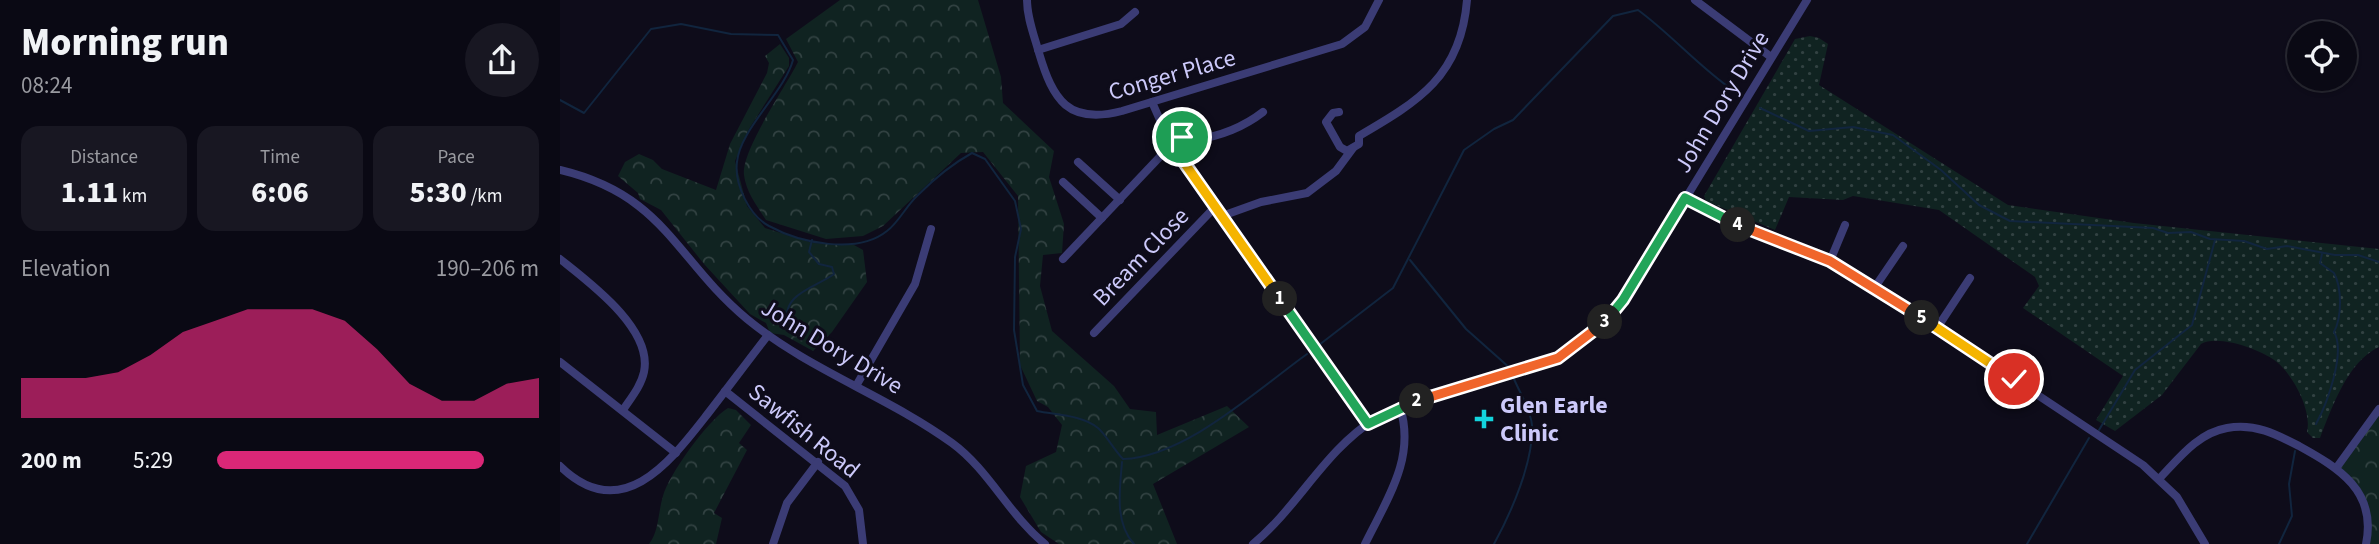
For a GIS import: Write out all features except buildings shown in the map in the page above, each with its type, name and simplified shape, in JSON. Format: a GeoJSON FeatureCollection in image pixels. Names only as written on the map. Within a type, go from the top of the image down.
{"type":"FeatureCollection","features":[{"type":"Feature","properties":{"kind":"street","name":"Conger Place"},"geometry":{"type":"LineString","coordinates":[[1027,0],[1038,50],[1054,94],[1075,112],[1104,115],[1342,44],[1365,27],[1379,0]]}},
{"type":"Feature","properties":{"kind":"street"},"geometry":{"type":"LineString","coordinates":[[1222,216],[1261,202],[1307,193],[1336,171],[1359,144],[1359,136],[1409,107],[1438,79],[1460,36],[1467,0]]}},
{"type":"Feature","properties":{"kind":"street"},"geometry":{"type":"LineString","coordinates":[[1695,0],[1772,57]]}},
{"type":"Feature","properties":{"kind":"street","name":"John Dory Drive"},"geometry":{"type":"LineString","coordinates":[[1253,544],[1339,450],[1368,424],[1400,407],[1558,358],[1586,339],[1623,300],[1807,0]]}},
{"type":"Feature","properties":{"kind":"street"},"geometry":{"type":"LineString","coordinates":[[1038,50],[1121,24],[1135,12]]}},
{"type":"Feature","properties":{"kind":"street"},"geometry":{"type":"LineString","coordinates":[[1152,102],[1170,143],[1368,424]]}},
{"type":"Feature","properties":{"kind":"street"},"geometry":{"type":"LineString","coordinates":[[1063,259],[1170,143],[1180,137],[1194,139],[1240,127],[1263,112]]}},
{"type":"Feature","properties":{"kind":"street"},"geometry":{"type":"LineString","coordinates":[[1339,112],[1333,113],[1326,122],[1342,149],[1353,148]]}},
{"type":"Feature","properties":{"kind":"street"},"geometry":{"type":"LineString","coordinates":[[1078,162],[1120,200]]}},
{"type":"Feature","properties":{"kind":"street","name":"John Dory Drive"},"geometry":{"type":"LineString","coordinates":[[560,170],[611,188],[639,205],[671,235],[730,303],[768,335],[958,448],[1045,544]]}},
{"type":"Feature","properties":{"kind":"street"},"geometry":{"type":"LineString","coordinates":[[1063,182],[1102,218]]}},
{"type":"Feature","properties":{"kind":"street"},"geometry":{"type":"LineString","coordinates":[[1685,198],[1726,220],[1830,261],[1937,328],[2160,479],[2185,508],[2202,543]]}},
{"type":"Feature","properties":{"kind":"street","name":"Bream Close"},"geometry":{"type":"LineString","coordinates":[[1094,333],[1215,207]]}},
{"type":"Feature","properties":{"kind":"street"},"geometry":{"type":"LineString","coordinates":[[1830,261],[1845,225]]}},
{"type":"Feature","properties":{"kind":"street"},"geometry":{"type":"LineString","coordinates":[[856,386],[915,284],[931,229]]}},
{"type":"Feature","properties":{"kind":"street"},"geometry":{"type":"LineString","coordinates":[[1875,287],[1903,246]]}},
{"type":"Feature","properties":{"kind":"street"},"geometry":{"type":"LineString","coordinates":[[560,259],[629,323],[640,338],[645,360],[643,376],[623,410]]}},
{"type":"Feature","properties":{"kind":"street"},"geometry":{"type":"LineString","coordinates":[[1937,328],[1970,278]]}},
{"type":"Feature","properties":{"kind":"street"},"geometry":{"type":"LineString","coordinates":[[562,473],[597,487],[621,488],[650,478],[676,453],[768,335]]}},
{"type":"Feature","properties":{"kind":"street"},"geometry":{"type":"LineString","coordinates":[[560,362],[676,453]]}},
{"type":"Feature","properties":{"kind":"street","name":"Sawfish Road"},"geometry":{"type":"LineString","coordinates":[[725,391],[838,478],[856,501],[862,519],[863,544]]}},
{"type":"Feature","properties":{"kind":"street"},"geometry":{"type":"LineString","coordinates":[[1364,544],[1404,461],[1406,429],[1400,407]]}},
{"type":"Feature","properties":{"kind":"street"},"geometry":{"type":"LineString","coordinates":[[2337,467],[2379,409]]}},
{"type":"Feature","properties":{"kind":"street"},"geometry":{"type":"LineString","coordinates":[[2160,479],[2202,438],[2237,427],[2268,431],[2337,467],[2360,496],[2367,517],[2366,544]]}},
{"type":"Feature","properties":{"kind":"street"},"geometry":{"type":"LineString","coordinates":[[774,544],[788,503],[818,462]]}},
{"type":"Feature","properties":{"kind":"green space"},"geometry":{"type":"Polygon","coordinates":[[[840,0],[978,0],[1001,77],[1003,103],[1054,151],[1049,177],[1064,224],[1062,253],[1043,255],[1040,286],[1052,331],[1114,386],[1130,409],[1156,412],[1157,435],[1227,406],[1249,427],[1153,484],[1177,544],[1059,544],[1041,532],[1020,497],[1026,466],[1056,452],[1062,425],[1048,407],[1037,401],[1020,365],[1018,196],[983,152],[961,153],[883,226],[863,236],[826,239],[766,220],[749,193],[744,175],[749,151],[798,62],[786,39],[840,0]]]}},
{"type":"Feature","properties":{"kind":"green space"},"geometry":{"type":"Polygon","coordinates":[[[1810,36],[1828,44],[1819,85],[2008,205],[2134,223],[2379,249],[2379,347],[2358,363],[2342,386],[2320,438],[2313,438],[2307,432],[2307,414],[2300,395],[2278,363],[2252,349],[2218,341],[2201,344],[2162,395],[2115,431],[2096,420],[2123,376],[2023,308],[2039,286],[2035,277],[1939,210],[1853,196],[1843,200],[1789,197],[1775,230],[1706,201],[1704,196],[1795,39],[1810,36]]]}},
{"type":"Feature","properties":{"kind":"green space"},"geometry":{"type":"Polygon","coordinates":[[[780,44],[789,58],[789,66],[749,129],[735,161],[747,206],[765,228],[813,243],[854,245],[863,250],[867,282],[832,332],[813,351],[784,335],[770,333],[766,323],[750,314],[704,264],[661,210],[640,199],[638,193],[618,176],[625,162],[639,154],[653,160],[662,169],[716,190],[730,144],[767,73],[769,63],[765,56],[780,44]]]}},
{"type":"Feature","properties":{"kind":"green space"},"geometry":{"type":"Polygon","coordinates":[[[728,408],[736,410],[751,425],[739,443],[747,450],[714,513],[722,518],[716,544],[649,544],[657,528],[663,496],[673,475],[700,435],[728,408]]]}},
{"type":"Feature","properties":{"kind":"green space"},"geometry":{"type":"Polygon","coordinates":[[[2379,410],[2379,544],[2367,544],[2366,507],[2338,467],[2379,410]]]}},
{"type":"Feature","properties":{"kind":"waterway"},"geometry":{"type":"LineString","coordinates":[[1319,345],[1393,288],[1464,150],[1494,129],[1513,120],[1613,16],[1638,10],[1734,91]]}},
{"type":"Feature","properties":{"kind":"waterway"},"geometry":{"type":"LineString","coordinates":[[560,100],[584,113],[651,29],[681,24],[731,34],[778,35],[793,60],[781,85],[740,149],[737,162],[738,180],[750,207],[769,226],[796,237],[828,244],[860,243],[875,238],[887,231],[914,199],[950,167],[972,153],[985,159],[1015,201],[1021,229],[1015,257],[1014,330],[1023,385],[1037,411],[1077,418],[1092,424],[1123,459],[1171,447],[1195,434],[1243,403],[1307,354]]}},
{"type":"Feature","properties":{"kind":"waterway"},"geometry":{"type":"LineString","coordinates":[[1760,108],[1809,131],[1853,127],[1893,135],[1941,170],[1979,205],[2010,221],[2153,228],[2168,233],[2191,232],[2210,239],[2244,241],[2267,249],[2287,246],[2335,255],[2358,255],[2379,262]]}},
{"type":"Feature","properties":{"kind":"waterway"},"geometry":{"type":"LineString","coordinates":[[788,324],[787,314],[794,299],[834,274],[832,267],[819,264],[809,252],[812,240]]}},
{"type":"Feature","properties":{"kind":"waterway"},"geometry":{"type":"LineString","coordinates":[[2099,430],[2135,370],[2192,325],[2215,240]]}},
{"type":"Feature","properties":{"kind":"waterway"},"geometry":{"type":"LineString","coordinates":[[2316,424],[2330,391],[2336,365],[2338,352],[2334,332],[2340,302],[2334,273],[2320,263],[2322,254]]}},
{"type":"Feature","properties":{"kind":"waterway"},"geometry":{"type":"LineString","coordinates":[[1410,260],[1466,329],[1511,369]]}},
{"type":"Feature","properties":{"kind":"waterway"},"geometry":{"type":"LineString","coordinates":[[1494,544],[1520,486],[1532,439],[1530,414],[1514,379]]}},
{"type":"Feature","properties":{"kind":"waterway"},"geometry":{"type":"LineString","coordinates":[[2027,544],[2089,438]]}},
{"type":"Feature","properties":{"kind":"waterway"},"geometry":{"type":"LineString","coordinates":[[2279,544],[2292,516],[2289,484],[2295,451]]}},
{"type":"Feature","properties":{"kind":"waterway"},"geometry":{"type":"LineString","coordinates":[[1122,462],[1121,516],[1123,526],[1134,544]]}},
{"type":"Feature","properties":{"kind":"place","name":"Glen Earle Clinic"},"geometry":{"type":"Point","coordinates":[1484,419]}},
{"type":"Feature","properties":{"kind":"route"},"geometry":{"type":"LineString","coordinates":[[1182,137],[1169,141],[1368,424],[1400,407],[1558,358],[1578,345],[1596,331],[1623,300],[1685,198],[1726,220],[1844,268],[2014,379]]}}]}
